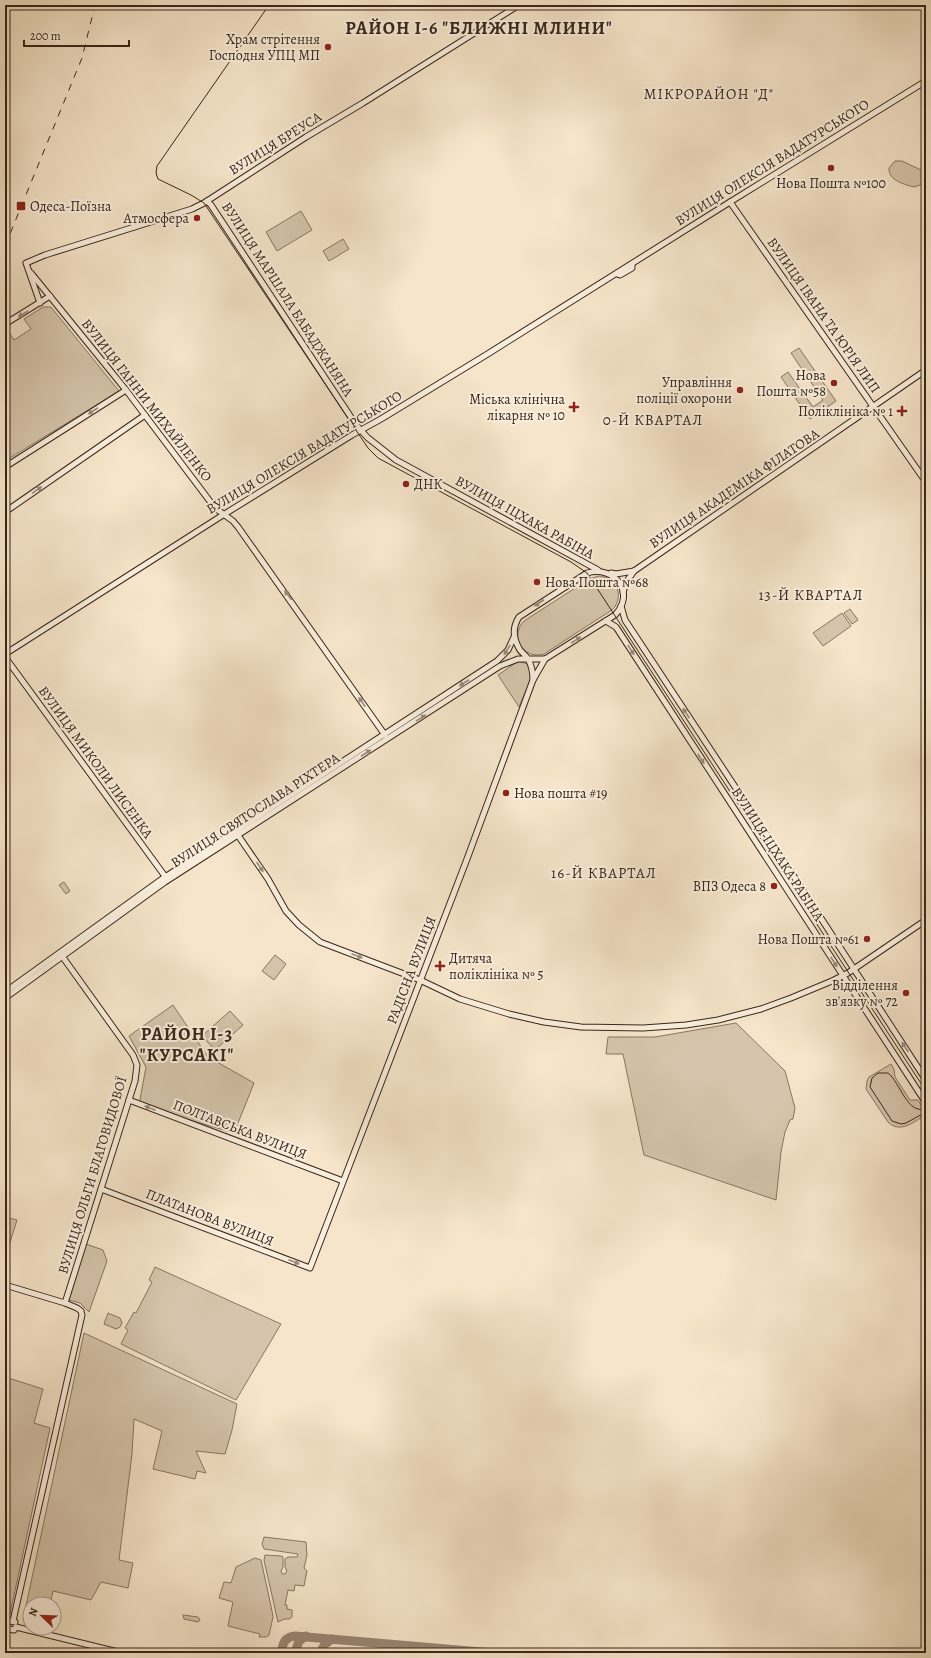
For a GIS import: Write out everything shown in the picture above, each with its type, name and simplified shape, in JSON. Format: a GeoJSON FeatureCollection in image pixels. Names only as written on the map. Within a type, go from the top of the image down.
{"type":"FeatureCollection","features":[{"type":"Feature","properties":{"kind":"street","name":"ВУЛИЦЯ БРЕУСА"},"geometry":{"type":"LineString","coordinates":[[26,263],[45,255],[192,209],[519,5]]}},
{"type":"Feature","properties":{"kind":"street","name":"ВУЛИЦЯ ОЛЕКСІЯ ВАДАТУРСЬКОГО"},"geometry":{"type":"LineString","coordinates":[[5,654],[223,515],[617,274],[630,264],[632,265],[730,202],[926,81]]}},
{"type":"Feature","properties":{"kind":"street","name":"ВУЛИЦЯ МАРШАЛА БАБАДЖАНЯНА"},"geometry":{"type":"LineString","coordinates":[[207,201],[212,205],[361,431]]}},
{"type":"Feature","properties":{"kind":"street","name":"ВУЛИЦЯ ІВАНА ТА ЮРІЯ ЛИП"},"geometry":{"type":"LineString","coordinates":[[730,202],[926,482]]}},
{"type":"Feature","properties":{"kind":"street","name":"ВУЛИЦЯ ГАННИ МИХАЙЛЕНКО"},"geometry":{"type":"LineString","coordinates":[[26,263],[40,303]]}},
{"type":"Feature","properties":{"kind":"street","name":"ВУЛИЦЯ ГАННИ МИХАЙЛЕНКО"},"geometry":{"type":"LineString","coordinates":[[28,269],[126,390],[216,508],[223,515],[233,521],[238,527],[386,736]]}},
{"type":"Feature","properties":{"kind":"street"},"geometry":{"type":"LineString","coordinates":[[5,324],[50,296]]}},
{"type":"Feature","properties":{"kind":"street","name":"ВУЛИЦЯ АКАДЕМІКА ФІЛАТОВА"},"geometry":{"type":"LineString","coordinates":[[621,606],[623,592],[627,581],[634,571],[926,370]]}},
{"type":"Feature","properties":{"kind":"street"},"geometry":{"type":"LineString","coordinates":[[5,467],[126,390]]}},
{"type":"Feature","properties":{"kind":"street"},"geometry":{"type":"LineString","coordinates":[[5,512],[145,415]]}},
{"type":"Feature","properties":{"kind":"street","name":"ВУЛИЦЯ ІЦХАКА РАБІНА"},"geometry":{"type":"LineString","coordinates":[[361,431],[396,460],[598,570],[606,572]]}},
{"type":"Feature","properties":{"kind":"street","name":"ВУЛИЦЯ СВЯТОСЛАВА РІХТЕРА"},"geometry":{"type":"LineString","coordinates":[[5,992],[167,878],[386,736],[497,661],[508,650],[514,637],[515,623],[519,617],[587,573],[598,570]]}},
{"type":"Feature","properties":{"kind":"street","name":"ВУЛИЦЯ АКАДЕМІКА ФІЛАТОВА"},"geometry":{"type":"LineString","coordinates":[[606,572],[616,574],[634,571]]}},
{"type":"Feature","properties":{"kind":"street"},"geometry":{"type":"LineString","coordinates":[[606,572],[617,579],[623,592]]}},
{"type":"Feature","properties":{"kind":"street","name":"ВУЛИЦЯ ІЦХАКА РАБІНА"},"geometry":{"type":"LineString","coordinates":[[621,606],[625,620],[926,1080]]}},
{"type":"Feature","properties":{"kind":"street"},"geometry":{"type":"LineString","coordinates":[[545,659],[615,615],[621,606]]}},
{"type":"Feature","properties":{"kind":"street","name":"ВУЛИЦЯ ІЦХАКА РАБІНА"},"geometry":{"type":"LineString","coordinates":[[606,621],[616,627],[926,1103]]}},
{"type":"Feature","properties":{"kind":"street"},"geometry":{"type":"LineString","coordinates":[[514,637],[520,651],[528,658],[532,669],[533,680]]}},
{"type":"Feature","properties":{"kind":"street","name":"ВУЛИЦЯ МИКОЛИ ЛИСЕНКА"},"geometry":{"type":"LineString","coordinates":[[5,657],[167,878]]}},
{"type":"Feature","properties":{"kind":"street","name":"ВУЛИЦЯ СВЯТОСЛАВА РІХТЕРА"},"geometry":{"type":"LineString","coordinates":[[386,736],[500,666],[518,659],[545,659]]}},
{"type":"Feature","properties":{"kind":"street","name":"РАДІСНА ВУЛИЦЯ"},"geometry":{"type":"LineString","coordinates":[[310,1268],[467,859],[533,680],[545,659]]}},
{"type":"Feature","properties":{"kind":"street"},"geometry":{"type":"LineString","coordinates":[[237,833],[268,879],[286,911],[299,925],[320,942],[420,980],[473,1003],[544,1022],[581,1027],[644,1028],[686,1025],[718,1020],[744,1013],[791,998],[843,976],[926,920]]}},
{"type":"Feature","properties":{"kind":"street","name":"ВУЛИЦЯ СВЯТОСЛАВА РІХТЕРА"},"geometry":{"type":"LineString","coordinates":[[5,998],[167,878]]}},
{"type":"Feature","properties":{"kind":"street","name":"ВУЛИЦЯ ОЛЬГИ БЛАГОВИДОВОЇ"},"geometry":{"type":"LineString","coordinates":[[62,956],[133,1055],[137,1065],[135,1081],[65,1303]]}},
{"type":"Feature","properties":{"kind":"street","name":"ПОЛТАВСЬКА ВУЛИЦЯ"},"geometry":{"type":"LineString","coordinates":[[129,1100],[343,1181]]}},
{"type":"Feature","properties":{"kind":"street","name":"ПЛАТАНОВА ВУЛИЦЯ"},"geometry":{"type":"LineString","coordinates":[[101,1189],[310,1268]]}},
{"type":"Feature","properties":{"kind":"street"},"geometry":{"type":"LineString","coordinates":[[5,1285],[65,1303],[77,1308],[81,1311],[82,1315],[13,1621],[16,1624],[16,1627]]}},
{"type":"Feature","properties":{"kind":"street"},"geometry":{"type":"LineString","coordinates":[[13,1621],[9,1621],[6,1625],[8,1629],[14,1630],[16,1627],[122,1653]]}},
{"type":"Feature","properties":{"kind":"shaded area"},"geometry":{"type":"Polygon","coordinates":[[[895,161],[902,161],[921,170],[924,178],[920,185],[914,187],[901,183],[891,176],[889,168],[895,161]]]}},
{"type":"Feature","properties":{"kind":"shaded area"},"geometry":{"type":"Polygon","coordinates":[[[301,211],[312,230],[277,251],[266,232],[301,211]]]}},
{"type":"Feature","properties":{"kind":"shaded area"},"geometry":{"type":"Polygon","coordinates":[[[343,239],[349,249],[329,261],[323,251],[343,239]]]}},
{"type":"Feature","properties":{"kind":"shaded area"},"geometry":{"type":"Polygon","coordinates":[[[43,307],[51,307],[119,391],[5,461],[5,331],[7,329],[14,340],[31,329],[24,319],[43,307]]]}},
{"type":"Feature","properties":{"kind":"shaded area"},"geometry":{"type":"Polygon","coordinates":[[[799,348],[836,401],[810,419],[781,377],[788,372],[813,407],[823,400],[791,353],[799,348]]]}},
{"type":"Feature","properties":{"kind":"shaded area"},"geometry":{"type":"Polygon","coordinates":[[[599,576],[610,580],[617,588],[618,599],[612,610],[544,654],[530,654],[520,646],[518,634],[524,621],[589,579],[599,576]]]}},
{"type":"Feature","properties":{"kind":"shaded area"},"geometry":{"type":"Polygon","coordinates":[[[850,609],[858,620],[852,624],[844,613],[850,609]]]}},
{"type":"Feature","properties":{"kind":"shaded area"},"geometry":{"type":"Polygon","coordinates":[[[842,613],[851,626],[823,646],[813,633],[842,613]]]}},
{"type":"Feature","properties":{"kind":"shaded area"},"geometry":{"type":"Polygon","coordinates":[[[517,662],[528,664],[532,676],[519,707],[498,675],[517,662]]]}},
{"type":"Feature","properties":{"kind":"shaded area"},"geometry":{"type":"Polygon","coordinates":[[[64,882],[70,891],[66,894],[59,885],[64,882]]]}},
{"type":"Feature","properties":{"kind":"shaded area"},"geometry":{"type":"Polygon","coordinates":[[[275,955],[286,964],[274,980],[262,971],[275,955]]]}},
{"type":"Feature","properties":{"kind":"shaded area"},"geometry":{"type":"Polygon","coordinates":[[[173,1005],[208,1057],[254,1083],[234,1133],[139,1105],[146,1067],[129,1036],[173,1005]]]}},
{"type":"Feature","properties":{"kind":"shaded area"},"geometry":{"type":"Polygon","coordinates":[[[230,1011],[243,1025],[215,1050],[202,1036],[230,1011]]]}},
{"type":"Feature","properties":{"kind":"shaded area"},"geometry":{"type":"Polygon","coordinates":[[[736,1023],[785,1071],[795,1108],[793,1119],[790,1120],[785,1132],[781,1152],[776,1200],[644,1155],[623,1054],[606,1054],[608,1037],[655,1037],[736,1023]]]}},
{"type":"Feature","properties":{"kind":"shaded area"},"geometry":{"type":"Polygon","coordinates":[[[891,1064],[894,1069],[895,1077],[910,1100],[918,1100],[926,1113],[907,1126],[897,1127],[888,1122],[866,1089],[869,1077],[891,1064]]]}},
{"type":"Feature","properties":{"kind":"shaded area"},"geometry":{"type":"Polygon","coordinates":[[[5,1217],[17,1220],[5,1258],[5,1217]]]}},
{"type":"Feature","properties":{"kind":"shaded area"},"geometry":{"type":"Polygon","coordinates":[[[86,1244],[103,1250],[107,1261],[89,1312],[80,1303],[69,1300],[86,1244]]]}},
{"type":"Feature","properties":{"kind":"shaded area"},"geometry":{"type":"Polygon","coordinates":[[[155,1267],[281,1324],[236,1400],[121,1344],[128,1330],[125,1328],[134,1312],[136,1313],[152,1282],[149,1280],[155,1267]]]}},
{"type":"Feature","properties":{"kind":"shaded area"},"geometry":{"type":"Polygon","coordinates":[[[108,1313],[120,1318],[122,1323],[120,1327],[116,1329],[104,1324],[108,1313]]]}},
{"type":"Feature","properties":{"kind":"shaded area"},"geometry":{"type":"Polygon","coordinates":[[[84,1333],[237,1404],[232,1430],[225,1454],[196,1451],[206,1473],[197,1471],[195,1479],[153,1469],[162,1431],[134,1419],[132,1454],[119,1560],[133,1563],[128,1588],[101,1582],[91,1600],[53,1591],[52,1596],[28,1596],[84,1333]]]}},
{"type":"Feature","properties":{"kind":"shaded area"},"geometry":{"type":"Polygon","coordinates":[[[5,1377],[43,1389],[34,1423],[50,1428],[10,1614],[5,1618],[5,1377]]]}},
{"type":"Feature","properties":{"kind":"shaded area"},"geometry":{"type":"Polygon","coordinates":[[[264,1537],[306,1542],[307,1555],[304,1568],[307,1571],[304,1586],[295,1585],[294,1591],[288,1590],[285,1605],[287,1605],[287,1609],[292,1610],[292,1617],[278,1622],[264,1560],[265,1555],[283,1557],[283,1567],[281,1571],[282,1574],[285,1574],[287,1571],[285,1567],[285,1559],[288,1557],[297,1557],[298,1554],[264,1549],[262,1544],[264,1537]]]}},
{"type":"Feature","properties":{"kind":"shaded area"},"geometry":{"type":"Polygon","coordinates":[[[255,1558],[261,1560],[273,1617],[269,1635],[266,1637],[259,1637],[260,1634],[228,1626],[233,1602],[219,1598],[224,1582],[231,1583],[236,1567],[255,1558]]]}},
{"type":"Feature","properties":{"kind":"shaded area"},"geometry":{"type":"Polygon","coordinates":[[[183,1615],[198,1617],[200,1620],[198,1622],[184,1619],[183,1615]]]}},
{"type":"Feature","properties":{"kind":"taxiway"},"geometry":{"type":"LineString","coordinates":[[281,1653],[286,1639],[295,1636],[493,1653]]}},
{"type":"Feature","properties":{"kind":"taxiway"},"geometry":{"type":"LineString","coordinates":[[295,1653],[299,1641],[306,1636]]}},
{"type":"Feature","properties":{"kind":"taxiway"},"geometry":{"type":"LineString","coordinates":[[320,1653],[325,1644],[332,1639]]}},
{"type":"Feature","properties":{"kind":"tram line"},"geometry":{"type":"LineString","coordinates":[[269,5],[157,166],[156,173],[158,179],[204,203],[368,448],[378,458],[571,562],[587,573],[926,1091]]}},
{"type":"Feature","properties":{"kind":"tram line"},"geometry":{"type":"LineString","coordinates":[[926,1108],[914,1108],[888,1073],[878,1073],[872,1078],[870,1087],[892,1121],[901,1124],[906,1123],[926,1112]]}},
{"type":"Feature","properties":{"kind":"railway"},"geometry":{"type":"LineString","coordinates":[[5,246],[82,58],[95,5]]}},
{"type":"Feature","properties":{"kind":"place","name":"Храм стрітення Господня УПЦ МП"},"geometry":{"type":"Point","coordinates":[328,47]}},
{"type":"Feature","properties":{"kind":"place","name":"Нова Пошта №100"},"geometry":{"type":"Point","coordinates":[831,168]}},
{"type":"Feature","properties":{"kind":"place","name":"Одеса-Поїзна"},"geometry":{"type":"Point","coordinates":[21,206]}},
{"type":"Feature","properties":{"kind":"place","name":"Атмосфера"},"geometry":{"type":"Point","coordinates":[197,218]}},
{"type":"Feature","properties":{"kind":"place","name":"Нова Пошта №58"},"geometry":{"type":"Point","coordinates":[834,383]}},
{"type":"Feature","properties":{"kind":"place","name":"Управління поліції охорони"},"geometry":{"type":"Point","coordinates":[740,390]}},
{"type":"Feature","properties":{"kind":"place","name":"Міська клінічна лікарня № 10"},"geometry":{"type":"Point","coordinates":[574,407]}},
{"type":"Feature","properties":{"kind":"place","name":"Поліклініка № 1"},"geometry":{"type":"Point","coordinates":[902,411]}},
{"type":"Feature","properties":{"kind":"place","name":"ДНК"},"geometry":{"type":"Point","coordinates":[406,484]}},
{"type":"Feature","properties":{"kind":"place","name":"Нова Пошта №68"},"geometry":{"type":"Point","coordinates":[537,582]}},
{"type":"Feature","properties":{"kind":"place","name":"Нова пошта #19"},"geometry":{"type":"Point","coordinates":[506,793]}},
{"type":"Feature","properties":{"kind":"place","name":"ВПЗ Одеса 8"},"geometry":{"type":"Point","coordinates":[774,886]}},
{"type":"Feature","properties":{"kind":"place","name":"Нова Пошта №61"},"geometry":{"type":"Point","coordinates":[867,939]}},
{"type":"Feature","properties":{"kind":"place","name":"Дитяча поліклініка № 5"},"geometry":{"type":"Point","coordinates":[440,966]}},
{"type":"Feature","properties":{"kind":"place","name":"Відділення зв'язку № 72"},"geometry":{"type":"Point","coordinates":[906,993]}},
{"type":"Feature","properties":{"kind":"district","name":"РАЙОН І-6 \"БЛИЖНІ МЛИНИ\""},"geometry":{"type":"Point","coordinates":[479,28]}},
{"type":"Feature","properties":{"kind":"district","name":"МІКРОРАЙОН \"Д\""},"geometry":{"type":"Point","coordinates":[709,94]}},
{"type":"Feature","properties":{"kind":"district","name":"0-Й КВАРТАЛ"},"geometry":{"type":"Point","coordinates":[653,420]}},
{"type":"Feature","properties":{"kind":"district","name":"13-Й КВАРТАЛ"},"geometry":{"type":"Point","coordinates":[811,595]}},
{"type":"Feature","properties":{"kind":"district","name":"16-Й КВАРТАЛ"},"geometry":{"type":"Point","coordinates":[604,873]}},
{"type":"Feature","properties":{"kind":"district","name":"РАЙОН І-3 \"КУРСАКІ\""},"geometry":{"type":"Point","coordinates":[187,1044]}}]}
